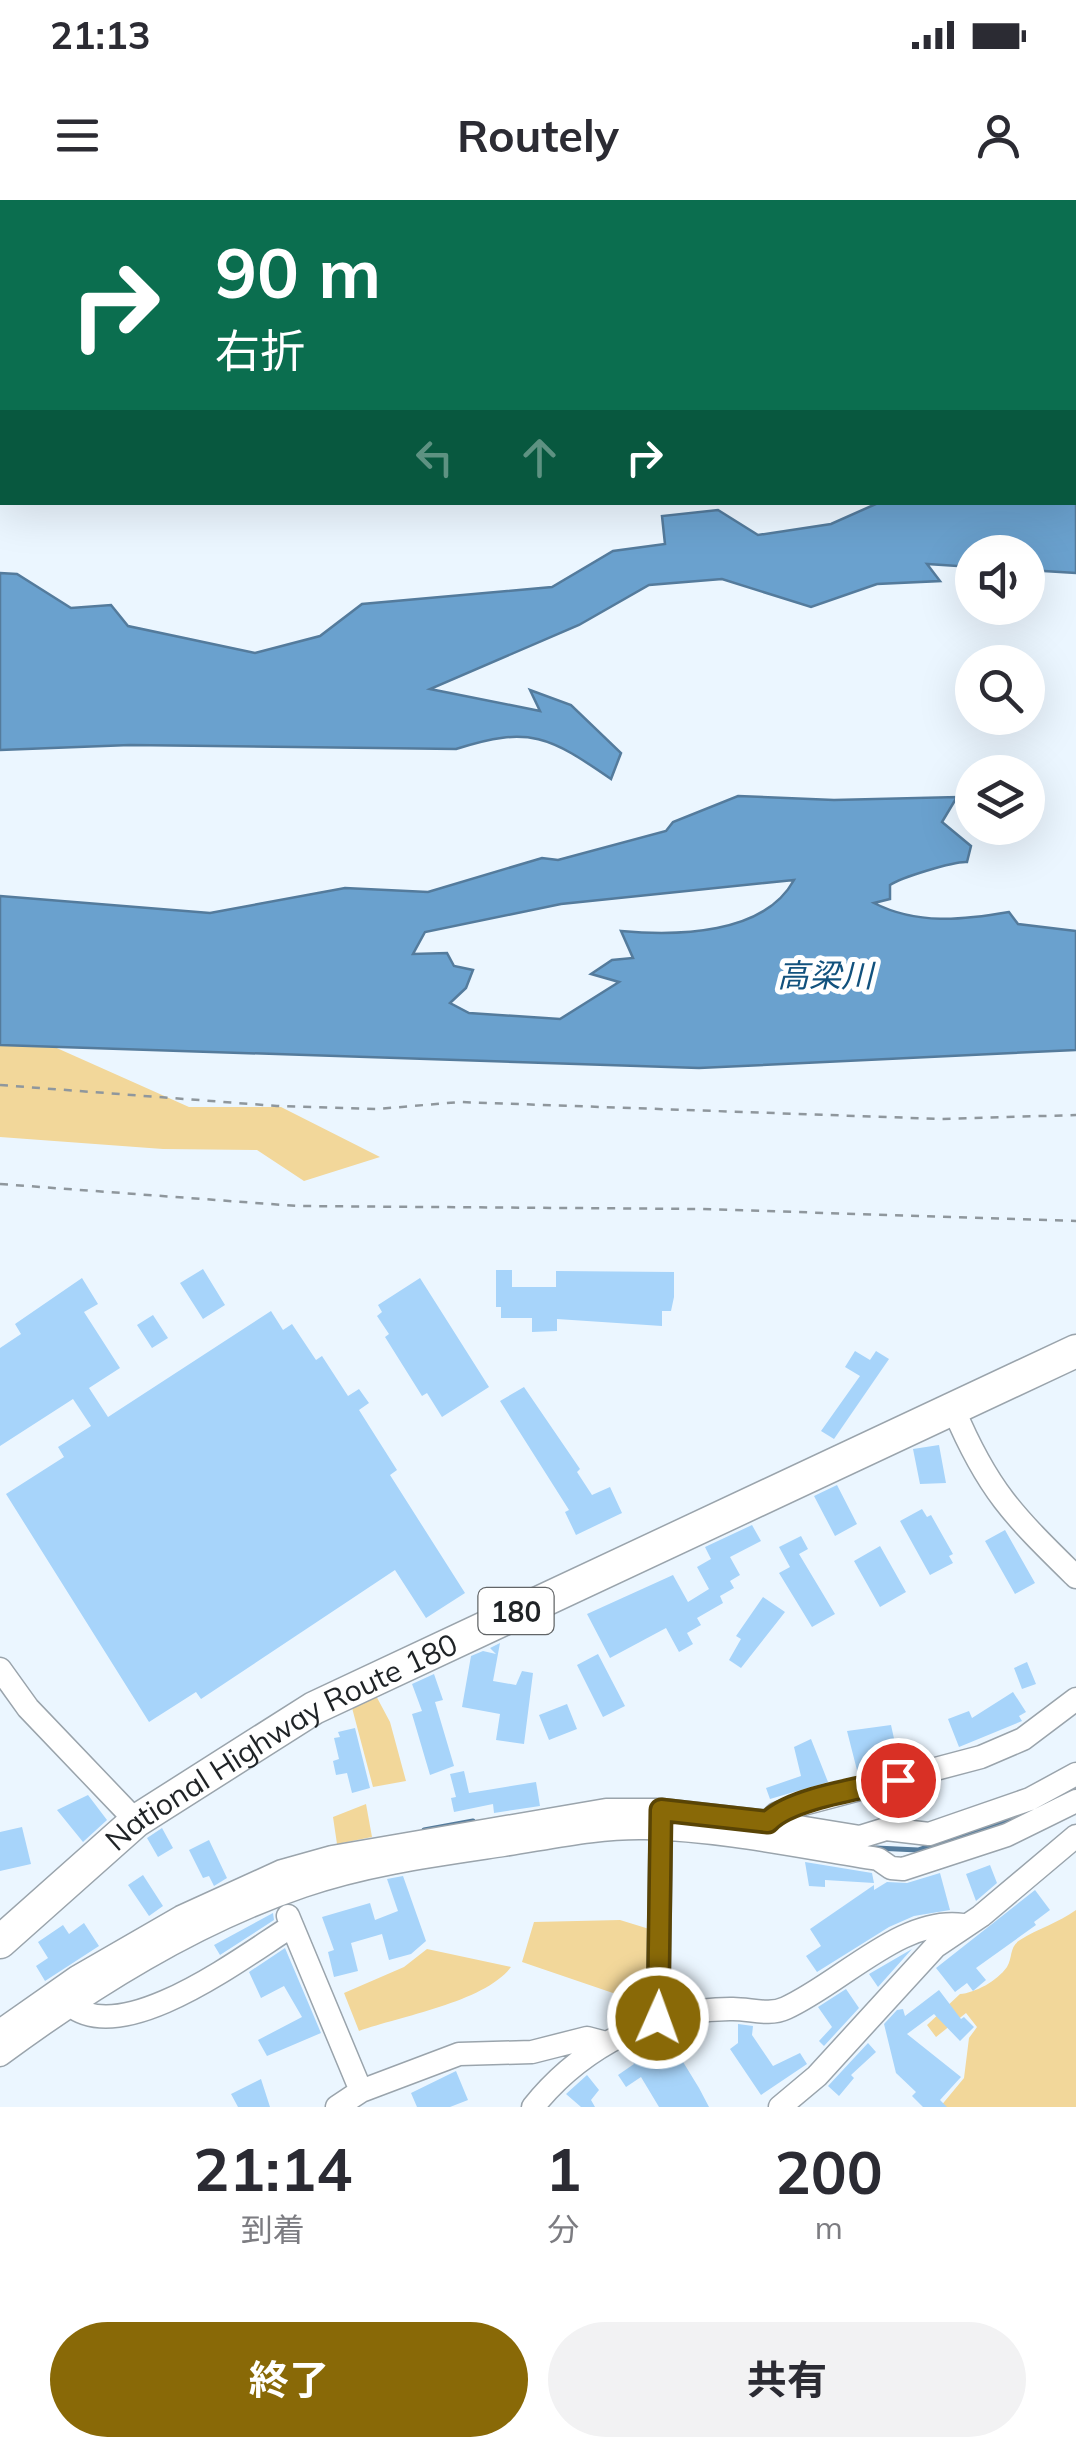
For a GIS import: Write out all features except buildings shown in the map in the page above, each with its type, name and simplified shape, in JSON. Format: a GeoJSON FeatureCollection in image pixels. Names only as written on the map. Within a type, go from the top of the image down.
{"type":"FeatureCollection","features":[{"type":"Feature","properties":{"kind":"highway","name":"National Highway Route 180"},"geometry":{"type":"LineString","coordinates":[[0,1942],[136,1821],[314,1708],[1076,1350]]}},
{"type":"Feature","properties":{"kind":"street"},"geometry":{"type":"LineString","coordinates":[[954,1410],[975,1460],[1002,1504],[1076,1577]]}},
{"type":"Feature","properties":{"kind":"street"},"geometry":{"type":"LineString","coordinates":[[0,1669],[28,1708],[136,1821]]}},
{"type":"Feature","properties":{"kind":"street"},"geometry":{"type":"LineString","coordinates":[[772,1819],[982,1758],[1022,1739],[1076,1699]]}},
{"type":"Feature","properties":{"kind":"street"},"geometry":{"type":"LineString","coordinates":[[0,2031],[137,1941],[370,1848],[606,1810],[878,1860],[929,1834],[1030,1799],[1076,1774]]}},
{"type":"Feature","properties":{"kind":"street"},"geometry":{"type":"LineString","coordinates":[[0,2054],[70,2004],[274,1886],[661,1820],[772,1819],[898,1849],[1006,1835],[1076,1801]]}},
{"type":"Feature","properties":{"kind":"street"},"geometry":{"type":"LineString","coordinates":[[658,2018],[661,1820]]}},
{"type":"Feature","properties":{"kind":"street"},"geometry":{"type":"LineString","coordinates":[[780,2107],[817,2076],[935,1947],[963,1924],[980,1916],[1076,1836]]}},
{"type":"Feature","properties":{"kind":"street"},"geometry":{"type":"LineString","coordinates":[[274,1886],[361,2091]]}},
{"type":"Feature","properties":{"kind":"street"},"geometry":{"type":"LineString","coordinates":[[533,2107],[560,2074],[606,2043],[658,2018],[732,2008],[777,2012],[898,1939],[938,1921],[963,1924]]}},
{"type":"Feature","properties":{"kind":"street"},"geometry":{"type":"LineString","coordinates":[[70,2004],[95,2016],[169,2000],[224,1971],[292,1926]]}},
{"type":"Feature","properties":{"kind":"street"},"geometry":{"type":"LineString","coordinates":[[337,2107],[361,2091],[460,2054],[532,2052],[587,2038],[606,2043]]}},
{"type":"Feature","properties":{"kind":"path"},"geometry":{"type":"LineString","coordinates":[[0,1085],[277,1106],[377,1108],[460,1102],[942,1119],[1076,1115]]}},
{"type":"Feature","properties":{"kind":"path"},"geometry":{"type":"LineString","coordinates":[[0,1184],[297,1206],[702,1209],[1076,1221]]}},
{"type":"Feature","properties":{"kind":"shaded area"},"geometry":{"type":"Polygon","coordinates":[[[0,1045],[50,1045],[189,1107],[281,1107],[380,1157],[304,1181],[257,1150],[163,1149],[0,1137],[0,1045]]]}},
{"type":"Feature","properties":{"kind":"shaded area"},"geometry":{"type":"Polygon","coordinates":[[[374,1692],[390,1722],[406,1781],[373,1787],[351,1704],[374,1692]]]}},
{"type":"Feature","properties":{"kind":"shaded area"},"geometry":{"type":"Polygon","coordinates":[[[366,1804],[372,1837],[337,1844],[333,1817],[366,1804]]]}},
{"type":"Feature","properties":{"kind":"shaded area"},"geometry":{"type":"Polygon","coordinates":[[[1076,1910],[1076,2107],[940,2107],[964,2078],[969,2038],[977,2027],[966,2013],[936,2037],[927,2025],[960,1994],[979,1989],[998,1977],[1020,1940],[1076,1910]]]}},
{"type":"Feature","properties":{"kind":"shaded area"},"geometry":{"type":"Polygon","coordinates":[[[620,1920],[659,1932],[654,2007],[522,1962],[534,1922],[620,1920]]]}},
{"type":"Feature","properties":{"kind":"shaded area"},"geometry":{"type":"Polygon","coordinates":[[[427,1949],[511,1967],[499,1979],[463,1999],[359,2031],[344,1993],[404,1967],[427,1949]]]}},
{"type":"Feature","properties":{"kind":"water"},"geometry":{"type":"Polygon","coordinates":[[[874,505],[1076,505],[1076,573],[1045,571],[1045,535],[955,535],[955,566],[927,564],[940,581],[877,584],[811,607],[722,579],[649,585],[579,625],[430,689],[540,711],[530,690],[571,705],[621,753],[611,779],[555,745],[521,737],[456,749],[130,745],[0,750],[0,573],[17,574],[71,608],[111,605],[128,626],[255,653],[320,636],[362,604],[552,587],[613,551],[665,544],[662,516],[718,510],[758,535],[831,524],[874,505]]]}},
{"type":"Feature","properties":{"kind":"water","name":"高梁川"},"geometry":{"type":"Polygon","coordinates":[[[738,796],[834,800],[955,797],[942,822],[955,833],[955,845],[971,846],[967,862],[896,882],[890,885],[890,899],[874,903],[923,918],[1009,912],[1018,924],[1076,931],[1076,1050],[699,1068],[0,1045],[0,896],[210,913],[345,888],[428,892],[542,858],[558,860],[666,831],[673,822],[738,796]],[[794,880],[561,904],[425,932],[413,954],[447,953],[454,966],[473,970],[466,988],[450,1003],[469,1013],[560,1019],[619,982],[591,974],[612,960],[633,958],[621,931],[692,932],[741,922],[762,912],[794,880]]]}},
{"type":"Feature","properties":{"kind":"waterway"},"geometry":{"type":"LineString","coordinates":[[1057,1798],[1076,1788]]}},
{"type":"Feature","properties":{"kind":"waterway"},"geometry":{"type":"LineString","coordinates":[[876,1848],[918,1850],[1029,1812]]}},
{"type":"Feature","properties":{"kind":"waterway"},"geometry":{"type":"LineString","coordinates":[[424,1830],[473,1821]]}},
{"type":"Feature","properties":{"kind":"route"},"geometry":{"type":"LineString","coordinates":[[658,2018],[661,1810],[768,1822],[776,1814],[803,1804],[898,1780]]}}]}
